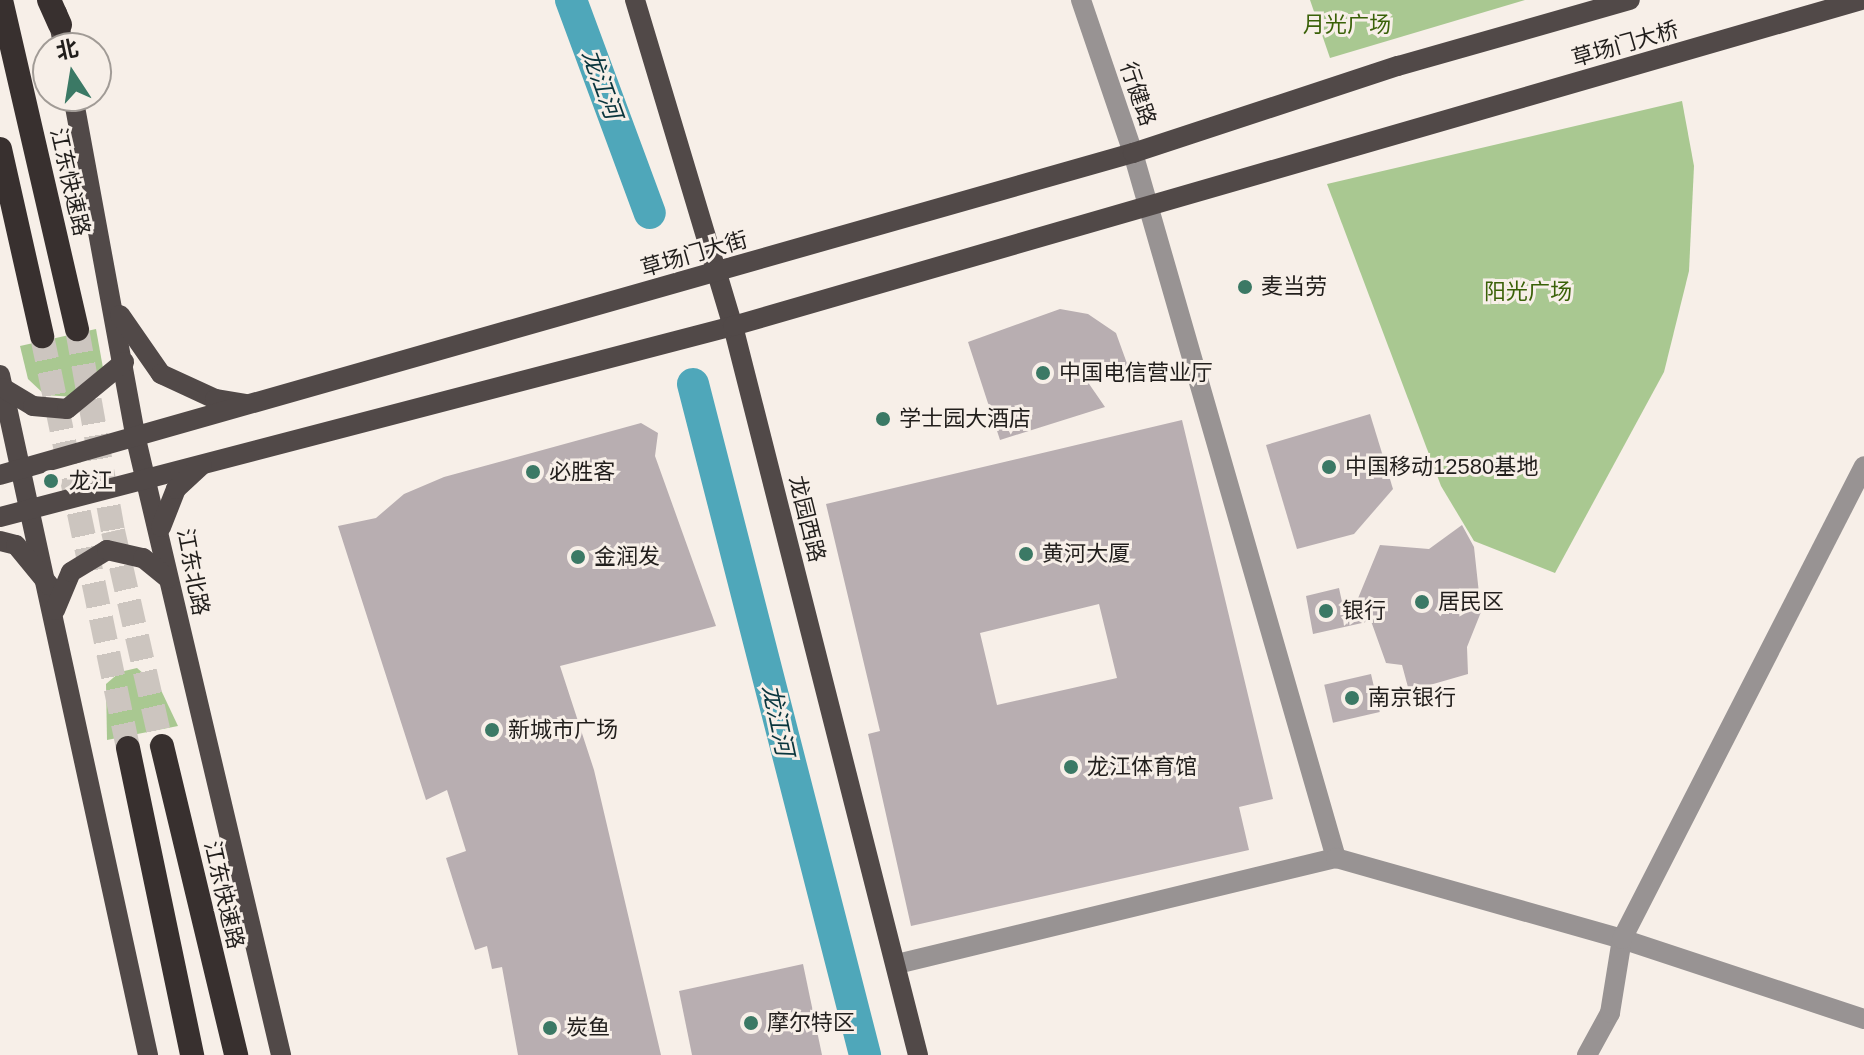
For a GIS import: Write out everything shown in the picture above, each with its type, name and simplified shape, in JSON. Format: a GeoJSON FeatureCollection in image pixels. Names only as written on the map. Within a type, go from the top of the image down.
{"type":"FeatureCollection","features":[{"type":"Feature","properties":{"kind":"highway","name":"江东快速路"},"geometry":{"type":"LineString","coordinates":[[1,0],[77,329]]}},
{"type":"Feature","properties":{"kind":"highway"},"geometry":{"type":"LineString","coordinates":[[51,0],[61,32]]}},
{"type":"Feature","properties":{"kind":"highway"},"geometry":{"type":"LineString","coordinates":[[0,149],[42,336]]}},
{"type":"Feature","properties":{"kind":"highway","name":"江东快速路"},"geometry":{"type":"LineString","coordinates":[[162,746],[236,1055]]}},
{"type":"Feature","properties":{"kind":"highway"},"geometry":{"type":"LineString","coordinates":[[128,748],[192,1055]]}},
{"type":"Feature","properties":{"kind":"main road","name":"龙园西路"},"geometry":{"type":"LineString","coordinates":[[635,0],[733,326],[918,1055]]}},
{"type":"Feature","properties":{"kind":"main road","name":"草场门大桥"},"geometry":{"type":"LineString","coordinates":[[1398,66],[1630,0]]}},
{"type":"Feature","properties":{"kind":"main road","name":"草场门大桥"},"geometry":{"type":"LineString","coordinates":[[1147,204],[1402,134],[1861,0]]}},
{"type":"Feature","properties":{"kind":"main road","name":"草场门大街"},"geometry":{"type":"LineString","coordinates":[[0,475],[136,439],[1133,153],[1398,66]]}},
{"type":"Feature","properties":{"kind":"main road","name":"江东北路"},"geometry":{"type":"LineString","coordinates":[[76,112],[136,439],[148,477],[168,578],[281,1055]]}},
{"type":"Feature","properties":{"kind":"main road"},"geometry":{"type":"LineString","coordinates":[[0,517],[733,326],[1147,204]]}},
{"type":"Feature","properties":{"kind":"main road"},"geometry":{"type":"LineString","coordinates":[[108,295],[161,374],[215,399],[255,405]]}},
{"type":"Feature","properties":{"kind":"main road"},"geometry":{"type":"LineString","coordinates":[[1,382],[33,406],[67,409],[97,391],[124,362]]}},
{"type":"Feature","properties":{"kind":"main road"},"geometry":{"type":"LineString","coordinates":[[1,382],[33,508],[148,1055]]}},
{"type":"Feature","properties":{"kind":"main road"},"geometry":{"type":"LineString","coordinates":[[160,530],[176,489],[205,463]]}},
{"type":"Feature","properties":{"kind":"main road"},"geometry":{"type":"LineString","coordinates":[[0,541],[16,545],[50,586]]}},
{"type":"Feature","properties":{"kind":"main road"},"geometry":{"type":"LineString","coordinates":[[54,610],[71,572],[107,550],[143,558],[168,578]]}},
{"type":"Feature","properties":{"kind":"street","name":"行健路"},"geometry":{"type":"LineString","coordinates":[[1081,0],[1133,153],[1336,858]]}},
{"type":"Feature","properties":{"kind":"street"},"geometry":{"type":"LineString","coordinates":[[1587,1055],[1610,1013],[1622,939],[1864,466]]}},
{"type":"Feature","properties":{"kind":"street"},"geometry":{"type":"LineString","coordinates":[[897,964],[1336,858],[1622,939],[1864,1019]]}},
{"type":"Feature","properties":{"kind":"green space","name":"月光广场"},"geometry":{"type":"Polygon","coordinates":[[[1310,0],[1525,0],[1330,58],[1310,0]]]}},
{"type":"Feature","properties":{"kind":"green space","name":"阳光广场"},"geometry":{"type":"Polygon","coordinates":[[[1682,101],[1694,166],[1689,271],[1664,372],[1555,573],[1474,541],[1441,486],[1327,184],[1682,101]]]}},
{"type":"Feature","properties":{"kind":"green space"},"geometry":{"type":"Polygon","coordinates":[[[96,329],[103,368],[74,397],[45,395],[28,379],[20,346],[96,329]]]}},
{"type":"Feature","properties":{"kind":"green space"},"geometry":{"type":"Polygon","coordinates":[[[137,668],[160,688],[178,726],[107,740],[106,684],[120,672],[137,668]]]}},
{"type":"Feature","properties":{"kind":"building","name":"中国电信营业厅"},"geometry":{"type":"Polygon","coordinates":[[[1060,309],[1088,314],[1116,333],[1129,369],[1085,378],[1105,407],[1000,440],[968,342],[1060,309]]]}},
{"type":"Feature","properties":{"kind":"building","name":"中国移动12580基地"},"geometry":{"type":"Polygon","coordinates":[[[1370,414],[1393,489],[1354,534],[1297,549],[1266,445],[1370,414]]]}},
{"type":"Feature","properties":{"kind":"building"},"geometry":{"type":"Polygon","coordinates":[[[1182,420],[1273,799],[1239,807],[1249,850],[911,926],[868,734],[880,731],[826,504],[1182,420]],[[1099,604],[980,633],[997,705],[1117,678],[1099,604]]]}},
{"type":"Feature","properties":{"kind":"building","name":"新城市广场"},"geometry":{"type":"Polygon","coordinates":[[[641,423],[658,433],[655,456],[716,626],[560,666],[594,770],[661,1055],[518,1055],[502,967],[492,969],[487,946],[475,950],[446,858],[466,851],[447,790],[426,800],[338,526],[376,518],[404,494],[444,477],[641,423]]]}},
{"type":"Feature","properties":{"kind":"building","name":"居民区"},"geometry":{"type":"Polygon","coordinates":[[[1462,525],[1474,547],[1481,612],[1467,647],[1468,674],[1409,691],[1402,665],[1386,663],[1371,621],[1313,634],[1306,596],[1339,588],[1347,625],[1380,545],[1429,549],[1462,525]]]}},
{"type":"Feature","properties":{"kind":"building","name":"南京银行"},"geometry":{"type":"Polygon","coordinates":[[[1371,674],[1380,712],[1333,723],[1324,685],[1371,674]]]}},
{"type":"Feature","properties":{"kind":"building","name":"摩尔特区"},"geometry":{"type":"Polygon","coordinates":[[[803,964],[822,1055],[692,1055],[679,991],[803,964]]]}},
{"type":"Feature","properties":{"kind":"waterway","name":"龙江河"},"geometry":{"type":"LineString","coordinates":[[571,0],[650,213]]}},
{"type":"Feature","properties":{"kind":"waterway","name":"龙江河"},"geometry":{"type":"LineString","coordinates":[[693,384],[865,1055]]}},
{"type":"Feature","properties":{"kind":"tunnel"},"geometry":{"type":"LineString","coordinates":[[77,329],[113,531],[162,746]]}},
{"type":"Feature","properties":{"kind":"tunnel"},"geometry":{"type":"LineString","coordinates":[[42,336],[128,748]]}},
{"type":"Feature","properties":{"kind":"place","name":"麦当劳"},"geometry":{"type":"Point","coordinates":[1245,287]}},
{"type":"Feature","properties":{"kind":"place","name":"中国电信营业厅"},"geometry":{"type":"Point","coordinates":[1043,373]}},
{"type":"Feature","properties":{"kind":"place","name":"学士园大酒店"},"geometry":{"type":"Point","coordinates":[883,419]}},
{"type":"Feature","properties":{"kind":"place","name":"中国移动12580基地"},"geometry":{"type":"Point","coordinates":[1329,467]}},
{"type":"Feature","properties":{"kind":"place","name":"必胜客"},"geometry":{"type":"Point","coordinates":[533,472]}},
{"type":"Feature","properties":{"kind":"place","name":"龙江"},"geometry":{"type":"Point","coordinates":[51,481]}},
{"type":"Feature","properties":{"kind":"place","name":"黄河大厦"},"geometry":{"type":"Point","coordinates":[1026,554]}},
{"type":"Feature","properties":{"kind":"place","name":"金润发"},"geometry":{"type":"Point","coordinates":[578,557]}},
{"type":"Feature","properties":{"kind":"place","name":"居民区"},"geometry":{"type":"Point","coordinates":[1422,602]}},
{"type":"Feature","properties":{"kind":"place","name":"银行"},"geometry":{"type":"Point","coordinates":[1326,611]}},
{"type":"Feature","properties":{"kind":"place","name":"南京银行"},"geometry":{"type":"Point","coordinates":[1352,698]}},
{"type":"Feature","properties":{"kind":"place","name":"新城市广场"},"geometry":{"type":"Point","coordinates":[492,730]}},
{"type":"Feature","properties":{"kind":"place","name":"龙江体育馆"},"geometry":{"type":"Point","coordinates":[1071,767]}},
{"type":"Feature","properties":{"kind":"place","name":"摩尔特区"},"geometry":{"type":"Point","coordinates":[751,1023]}},
{"type":"Feature","properties":{"kind":"place","name":"炭鱼"},"geometry":{"type":"Point","coordinates":[550,1028]}}]}
